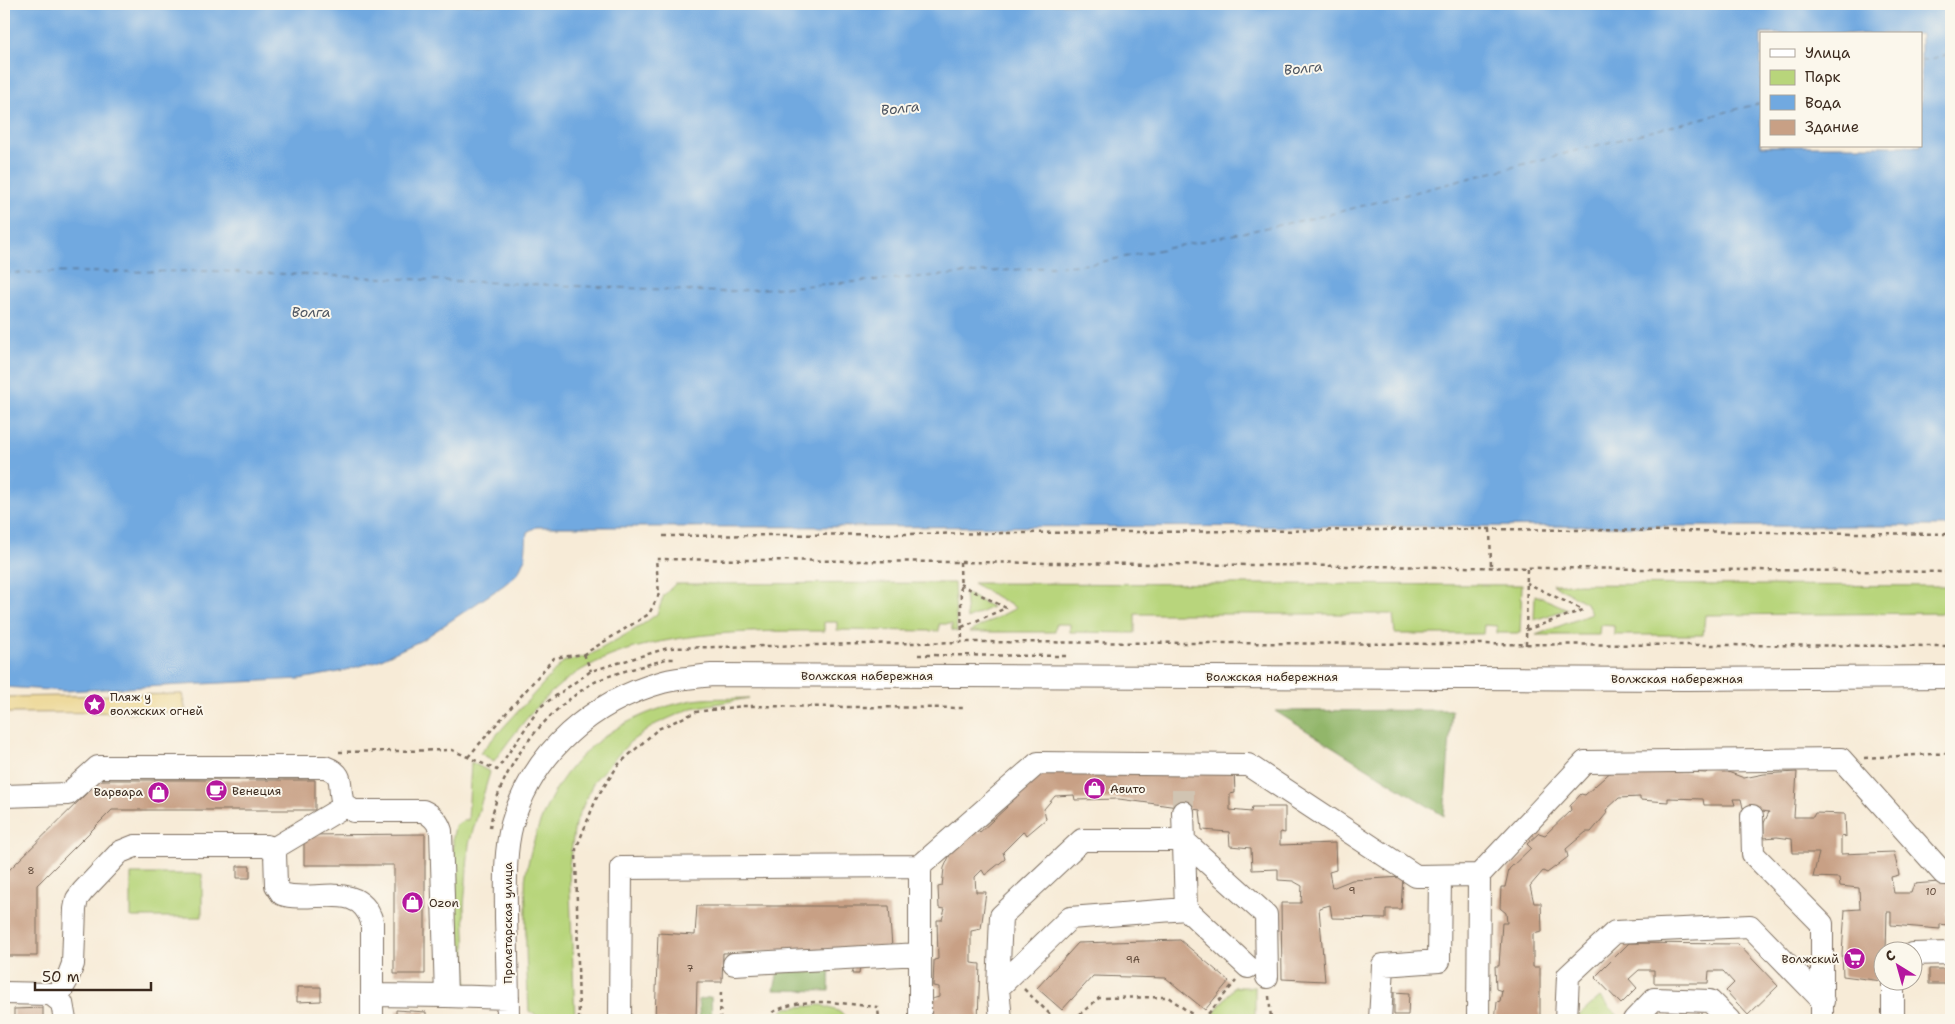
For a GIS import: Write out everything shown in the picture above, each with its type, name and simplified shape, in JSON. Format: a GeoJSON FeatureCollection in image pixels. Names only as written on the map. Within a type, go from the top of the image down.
{"type":"FeatureCollection","features":[{"type":"Feature","properties":{"kind":"street","name":"Волжская набережная"},"geometry":{"type":"LineString","coordinates":[[600,708],[631,692],[664,682],[712,675],[1647,679],[1951,677]]}},
{"type":"Feature","properties":{"kind":"street","name":"Пролетарская улица"},"geometry":{"type":"LineString","coordinates":[[511,1013],[506,874],[512,824],[528,786],[550,753],[574,727],[600,708]]}},
{"type":"Feature","properties":{"kind":"street"},"geometry":{"type":"LineString","coordinates":[[1478,1020],[1479,875],[1585,762],[1840,759],[1944,874],[1951,874]]}},
{"type":"Feature","properties":{"kind":"street"},"geometry":{"type":"LineString","coordinates":[[620,1020],[621,868],[920,866],[1038,763],[1183,773],[1248,765],[1416,876],[1479,875]]}},
{"type":"Feature","properties":{"kind":"street"},"geometry":{"type":"LineString","coordinates":[[4,796],[68,794],[98,767],[325,767],[335,772],[341,780],[341,798],[345,806],[353,811],[423,811],[432,816],[440,826],[446,996]]}},
{"type":"Feature","properties":{"kind":"street"},"geometry":{"type":"LineString","coordinates":[[273,849],[345,806]]}},
{"type":"Feature","properties":{"kind":"street"},"geometry":{"type":"LineString","coordinates":[[1183,812],[1186,909],[1251,974]]}},
{"type":"Feature","properties":{"kind":"street"},"geometry":{"type":"LineString","coordinates":[[1752,816],[1753,854],[1822,924],[1823,1011]]}},
{"type":"Feature","properties":{"kind":"street"},"geometry":{"type":"LineString","coordinates":[[1001,1020],[1004,982],[1001,916],[1082,840],[1183,840],[1266,915],[1251,974]]}},
{"type":"Feature","properties":{"kind":"street"},"geometry":{"type":"LineString","coordinates":[[57,998],[68,980],[73,964],[77,899],[82,891],[124,850],[135,846],[267,846],[273,849],[276,857],[276,885],[282,894],[343,896],[357,901],[367,910],[372,922],[372,1020]]}},
{"type":"Feature","properties":{"kind":"street"},"geometry":{"type":"LineString","coordinates":[[920,866],[920,1020]]}},
{"type":"Feature","properties":{"kind":"street"},"geometry":{"type":"LineString","coordinates":[[1380,1020],[1383,965],[1439,961],[1440,876]]}},
{"type":"Feature","properties":{"kind":"street"},"geometry":{"type":"LineString","coordinates":[[1004,982],[1070,918],[1186,909]]}},
{"type":"Feature","properties":{"kind":"street"},"geometry":{"type":"LineString","coordinates":[[1566,1020],[1568,976],[1615,932],[1750,926],[1823,1011]]}},
{"type":"Feature","properties":{"kind":"street"},"geometry":{"type":"LineString","coordinates":[[1922,954],[1951,953]]}},
{"type":"Feature","properties":{"kind":"street"},"geometry":{"type":"LineString","coordinates":[[734,964],[920,954]]}},
{"type":"Feature","properties":{"kind":"street"},"geometry":{"type":"LineString","coordinates":[[1893,992],[1893,1020]]}},
{"type":"Feature","properties":{"kind":"street"},"geometry":{"type":"LineString","coordinates":[[4,993],[50,994],[62,1003],[65,1020]]}},
{"type":"Feature","properties":{"kind":"street"},"geometry":{"type":"LineString","coordinates":[[372,995],[446,996],[511,1013]]}},
{"type":"Feature","properties":{"kind":"street"},"geometry":{"type":"LineString","coordinates":[[1634,1020],[1654,999],[1710,1001],[1729,1020]]}},
{"type":"Feature","properties":{"kind":"path"},"geometry":{"type":"LineString","coordinates":[[1490,529],[1491,567]]}},
{"type":"Feature","properties":{"kind":"path"},"geometry":{"type":"LineString","coordinates":[[663,536],[1490,529],[1951,534]]}},
{"type":"Feature","properties":{"kind":"path"},"geometry":{"type":"LineString","coordinates":[[468,757],[554,658],[584,654],[649,614],[659,594],[656,558],[1951,572]]}},
{"type":"Feature","properties":{"kind":"path"},"geometry":{"type":"LineString","coordinates":[[960,562],[962,642]]}},
{"type":"Feature","properties":{"kind":"path"},"geometry":{"type":"LineString","coordinates":[[1526,645],[1527,567]]}},
{"type":"Feature","properties":{"kind":"path"},"geometry":{"type":"LineString","coordinates":[[1526,630],[1583,610],[1527,583]]}},
{"type":"Feature","properties":{"kind":"path"},"geometry":{"type":"LineString","coordinates":[[960,584],[1006,608],[962,627]]}},
{"type":"Feature","properties":{"kind":"path"},"geometry":{"type":"LineString","coordinates":[[334,752],[452,750],[497,770],[540,707],[591,671],[668,648],[962,642],[1951,646],[1951,651]]}},
{"type":"Feature","properties":{"kind":"path"},"geometry":{"type":"LineString","coordinates":[[584,654],[591,671]]}},
{"type":"Feature","properties":{"kind":"path"},"geometry":{"type":"LineString","coordinates":[[913,656],[1078,656]]}},
{"type":"Feature","properties":{"kind":"path"},"geometry":{"type":"LineString","coordinates":[[489,835],[493,810],[519,754],[548,716],[595,682],[666,659],[676,659]]}},
{"type":"Feature","properties":{"kind":"path"},"geometry":{"type":"LineString","coordinates":[[579,1020],[576,849],[597,797],[619,764],[658,729],[696,712],[742,706],[966,708]]}},
{"type":"Feature","properties":{"kind":"path"},"geometry":{"type":"LineString","coordinates":[[1840,759],[1951,753]]}},
{"type":"Feature","properties":{"kind":"path"},"geometry":{"type":"LineString","coordinates":[[1073,1020],[1099,998],[1168,997],[1202,1020],[1251,974],[1271,1019],[1280,1020]]}},
{"type":"Feature","properties":{"kind":"path"},"geometry":{"type":"LineString","coordinates":[[1004,982],[1056,1020]]}},
{"type":"Feature","properties":{"kind":"path"},"geometry":{"type":"LineString","coordinates":[[720,1020],[721,990]]}},
{"type":"Feature","properties":{"kind":"path"},"geometry":{"type":"LineString","coordinates":[[770,1020],[773,1012],[789,1004],[815,1001],[878,1007],[879,1020]]}},
{"type":"Feature","properties":{"kind":"green space"},"geometry":{"type":"Polygon","coordinates":[[[954,583],[957,632],[952,630],[952,624],[939,624],[939,631],[837,630],[837,622],[824,622],[824,631],[758,632],[687,637],[619,653],[588,666],[551,692],[517,730],[494,761],[480,753],[563,662],[590,655],[639,627],[657,614],[664,595],[675,584],[954,583]]]}},
{"type":"Feature","properties":{"kind":"green space"},"geometry":{"type":"Polygon","coordinates":[[[973,583],[1522,585],[1520,633],[1497,633],[1497,626],[1484,625],[1483,634],[1395,634],[1393,614],[1135,614],[1135,633],[1070,632],[1070,624],[1056,624],[1055,632],[969,632],[1016,608],[973,583]]]}},
{"type":"Feature","properties":{"kind":"green space"},"geometry":{"type":"Polygon","coordinates":[[[1552,584],[1951,586],[1951,613],[1705,615],[1703,635],[1614,635],[1614,626],[1600,625],[1599,635],[1536,635],[1591,614],[1586,603],[1552,584]]]}},
{"type":"Feature","properties":{"kind":"green space"},"geometry":{"type":"Polygon","coordinates":[[[965,593],[992,607],[967,619],[965,593]]]}},
{"type":"Feature","properties":{"kind":"green space"},"geometry":{"type":"Polygon","coordinates":[[[1535,595],[1568,609],[1534,620],[1535,595]]]}},
{"type":"Feature","properties":{"kind":"green space"},"geometry":{"type":"Polygon","coordinates":[[[749,698],[692,708],[656,724],[630,742],[594,781],[575,824],[569,866],[575,1020],[543,1020],[529,1011],[525,878],[534,840],[545,810],[560,783],[578,760],[599,740],[625,724],[654,711],[688,701],[749,698]]]}},
{"type":"Feature","properties":{"kind":"green space"},"geometry":{"type":"Polygon","coordinates":[[[1452,710],[1444,816],[1275,711],[1452,710]]]}},
{"type":"Feature","properties":{"kind":"green space"},"geometry":{"type":"Polygon","coordinates":[[[471,762],[490,772],[469,844],[464,906],[467,985],[458,981],[453,975],[453,837],[455,826],[464,820],[468,820],[471,762]]]}},
{"type":"Feature","properties":{"kind":"green space"},"geometry":{"type":"Polygon","coordinates":[[[131,874],[202,874],[202,917],[131,917],[131,874]]]}},
{"type":"Feature","properties":{"kind":"green space"},"geometry":{"type":"Polygon","coordinates":[[[830,962],[829,991],[774,990],[779,967],[830,962]]]}},
{"type":"Feature","properties":{"kind":"green space"},"geometry":{"type":"Polygon","coordinates":[[[1234,987],[1255,987],[1255,1015],[1212,1015],[1234,987]]]}},
{"type":"Feature","properties":{"kind":"green space"},"geometry":{"type":"Polygon","coordinates":[[[711,997],[712,1020],[700,1020],[698,1000],[711,997]]]}},
{"type":"Feature","properties":{"kind":"green space"},"geometry":{"type":"Polygon","coordinates":[[[1600,997],[1619,1017],[1615,1020],[1574,1020],[1600,997]]]}},
{"type":"Feature","properties":{"kind":"green space"},"geometry":{"type":"Polygon","coordinates":[[[821,1005],[838,1011],[850,1020],[773,1020],[786,1008],[821,1005]]]}},
{"type":"Feature","properties":{"kind":"sand","name":"Пляж у волжских огней"},"geometry":{"type":"Polygon","coordinates":[[[182,694],[186,712],[4,713],[4,697],[182,694]]]}},
{"type":"Feature","properties":{"kind":"water","name":"Волга"},"geometry":{"type":"Polygon","coordinates":[[[4,4],[1951,4],[1951,526],[536,527],[527,532],[525,558],[518,573],[504,585],[422,640],[377,661],[339,672],[300,679],[65,691],[4,687],[4,4]]]}},
{"type":"Feature","properties":{"kind":"building"},"geometry":{"type":"Polygon","coordinates":[[[1726,766],[1728,772],[1744,778],[1764,774],[1797,772],[1794,817],[1813,817],[1815,813],[1845,814],[1846,837],[1841,836],[1841,854],[1894,852],[1899,875],[1891,877],[1894,893],[1911,893],[1914,884],[1951,881],[1951,911],[1947,912],[1947,925],[1940,924],[1940,929],[1891,925],[1891,912],[1887,912],[1886,942],[1872,942],[1872,980],[1843,976],[1842,953],[1845,910],[1860,909],[1859,888],[1840,886],[1839,878],[1813,877],[1819,853],[1793,853],[1792,839],[1764,838],[1764,823],[1769,812],[1743,808],[1741,799],[1733,799],[1735,805],[1704,805],[1703,799],[1668,798],[1668,802],[1640,800],[1640,797],[1619,798],[1606,810],[1607,813],[1591,832],[1586,832],[1566,849],[1568,857],[1547,873],[1543,871],[1530,886],[1534,903],[1541,903],[1542,932],[1533,934],[1533,967],[1540,967],[1540,1020],[1495,1020],[1497,1002],[1500,1001],[1502,991],[1496,989],[1495,966],[1499,966],[1502,923],[1507,923],[1506,913],[1500,908],[1501,887],[1505,887],[1509,869],[1531,848],[1527,844],[1539,833],[1545,835],[1571,810],[1570,806],[1581,794],[1585,795],[1615,768],[1706,773],[1710,769],[1726,766]]]}},
{"type":"Feature","properties":{"kind":"building"},"geometry":{"type":"Polygon","coordinates":[[[1047,767],[1234,770],[1235,793],[1230,794],[1230,810],[1251,812],[1252,807],[1285,807],[1285,833],[1280,832],[1280,845],[1335,843],[1336,870],[1329,872],[1332,888],[1352,880],[1403,877],[1401,909],[1386,909],[1386,919],[1332,918],[1330,905],[1319,908],[1325,981],[1282,979],[1281,903],[1301,903],[1302,886],[1293,881],[1278,880],[1278,869],[1252,870],[1251,848],[1230,846],[1229,832],[1202,830],[1200,810],[1119,799],[1075,800],[1074,795],[1055,796],[1044,809],[1046,819],[1027,835],[1023,832],[1003,852],[1005,859],[985,875],[982,870],[975,877],[976,892],[986,892],[981,929],[971,931],[971,963],[980,964],[978,1020],[931,1020],[932,999],[939,997],[939,987],[933,986],[934,960],[938,959],[937,920],[942,920],[945,909],[939,908],[938,887],[942,886],[944,868],[952,850],[974,827],[979,833],[1007,807],[1003,802],[1015,790],[1019,795],[1047,767]]]}},
{"type":"Feature","properties":{"kind":"building"},"geometry":{"type":"Polygon","coordinates":[[[100,780],[315,780],[315,810],[112,810],[37,885],[37,956],[7,956],[6,873],[100,780]]]}},
{"type":"Feature","properties":{"kind":"building"},"geometry":{"type":"Polygon","coordinates":[[[425,834],[425,974],[394,974],[394,865],[304,865],[304,835],[425,834]]]}},
{"type":"Feature","properties":{"kind":"building"},"geometry":{"type":"Polygon","coordinates":[[[237,866],[250,866],[250,878],[237,878],[237,866]]]}},
{"type":"Feature","properties":{"kind":"building"},"geometry":{"type":"Polygon","coordinates":[[[697,906],[889,906],[892,947],[723,953],[722,982],[697,982],[696,1020],[655,1020],[658,933],[695,935],[697,906]]]}},
{"type":"Feature","properties":{"kind":"building"},"geometry":{"type":"Polygon","coordinates":[[[1180,940],[1229,981],[1205,1010],[1166,978],[1093,976],[1062,1010],[1037,988],[1078,943],[1180,940]]]}},
{"type":"Feature","properties":{"kind":"building"},"geometry":{"type":"Polygon","coordinates":[[[1629,943],[1738,944],[1778,986],[1748,1015],[1726,991],[1734,983],[1723,971],[1709,971],[1708,983],[1654,983],[1654,970],[1639,970],[1629,979],[1637,988],[1621,1004],[1595,977],[1629,943]]]}},
{"type":"Feature","properties":{"kind":"building"},"geometry":{"type":"Polygon","coordinates":[[[854,966],[860,966],[859,974],[852,974],[854,966]]]}},
{"type":"Feature","properties":{"kind":"building"},"geometry":{"type":"Polygon","coordinates":[[[1929,969],[1951,969],[1951,984],[1929,984],[1929,969]]]}},
{"type":"Feature","properties":{"kind":"building"},"geometry":{"type":"Polygon","coordinates":[[[297,987],[321,987],[321,1001],[297,1002],[297,987]]]}},
{"type":"Feature","properties":{"kind":"building"},"geometry":{"type":"Polygon","coordinates":[[[1394,992],[1409,993],[1408,1015],[1394,1015],[1394,992]]]}},
{"type":"Feature","properties":{"kind":"building"},"geometry":{"type":"Polygon","coordinates":[[[43,1008],[43,1020],[14,1020],[14,1009],[43,1008]]]}},
{"type":"Feature","properties":{"kind":"building"},"geometry":{"type":"Polygon","coordinates":[[[396,1010],[426,1012],[426,1020],[396,1020],[396,1010]]]}},
{"type":"Feature","properties":{"kind":"ferry route"},"geometry":{"type":"LineString","coordinates":[[1922,61],[1951,54]]}},
{"type":"Feature","properties":{"kind":"ferry route"},"geometry":{"type":"LineString","coordinates":[[4,273],[213,271],[722,292],[1091,264],[1323,216],[1760,103]]}},
{"type":"Feature","properties":{"kind":"tunnel"},"geometry":{"type":"LineString","coordinates":[[1183,782],[1183,812]]}},
{"type":"Feature","properties":{"kind":"place","name":"Пляж у волжских огней"},"geometry":{"type":"Point","coordinates":[94,704]}},
{"type":"Feature","properties":{"kind":"place","name":"Авито"},"geometry":{"type":"Point","coordinates":[1094,789]}},
{"type":"Feature","properties":{"kind":"place","name":"Венеция"},"geometry":{"type":"Point","coordinates":[216,791]}},
{"type":"Feature","properties":{"kind":"place","name":"Варвара"},"geometry":{"type":"Point","coordinates":[159,792]}},
{"type":"Feature","properties":{"kind":"place","name":"Ozon"},"geometry":{"type":"Point","coordinates":[413,903]}},
{"type":"Feature","properties":{"kind":"place","name":"Волжский"},"geometry":{"type":"Point","coordinates":[1855,959]}}]}
